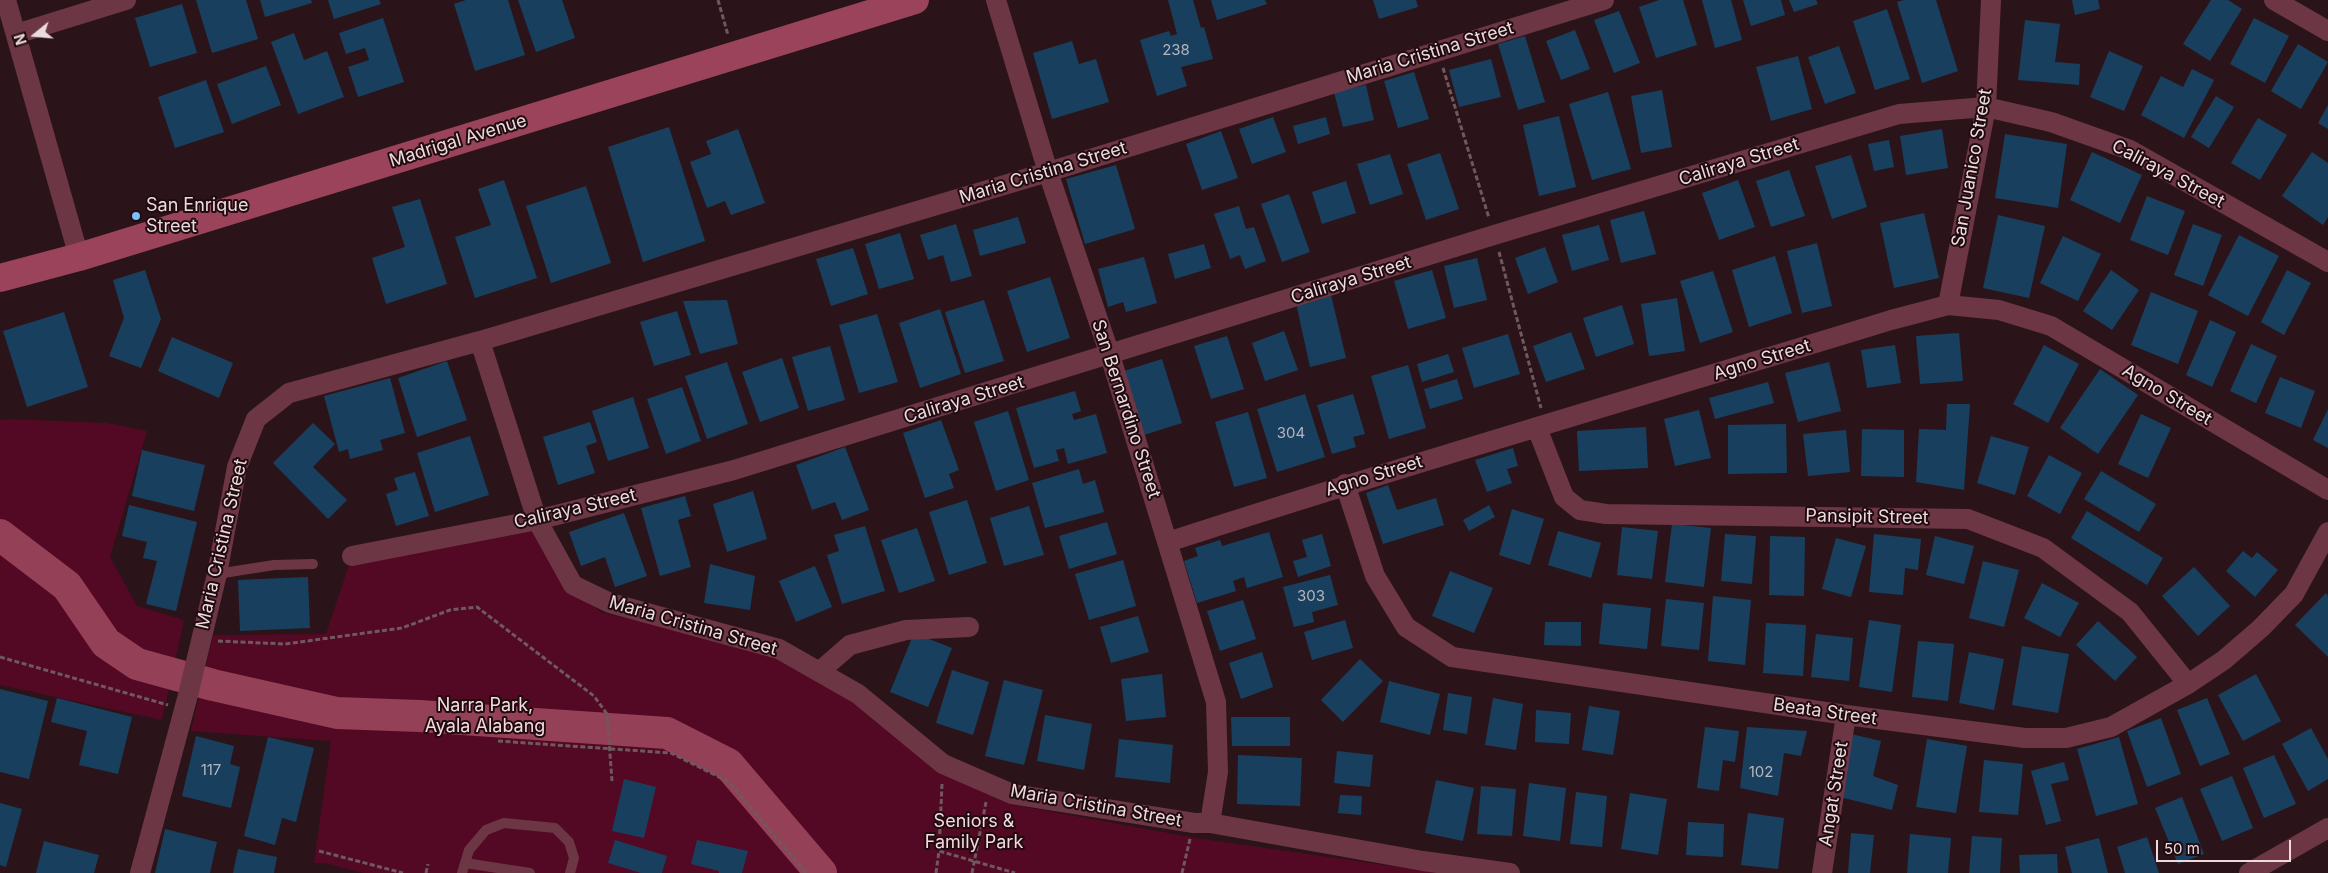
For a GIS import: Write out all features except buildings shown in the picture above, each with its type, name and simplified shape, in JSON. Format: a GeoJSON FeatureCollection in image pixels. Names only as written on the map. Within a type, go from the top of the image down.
{"type":"FeatureCollection","features":[{"type":"Feature","properties":{"kind":"street"},"geometry":{"type":"LineString","coordinates":[[6,0],[79,257]]}},
{"type":"Feature","properties":{"kind":"street"},"geometry":{"type":"LineString","coordinates":[[16,34],[126,0]]}},
{"type":"Feature","properties":{"kind":"street","name":"Madrigal Avenue"},"geometry":{"type":"LineString","coordinates":[[0,278],[79,257],[915,0]]}},
{"type":"Feature","properties":{"kind":"street","name":"San Bernardino Street"},"geometry":{"type":"LineString","coordinates":[[996,0],[1048,172],[1110,355],[1216,702],[1218,772],[1202,823]]}},
{"type":"Feature","properties":{"kind":"street","name":"Maria Cristina Street"},"geometry":{"type":"LineString","coordinates":[[140,873],[186,702],[217,574],[237,467],[256,419],[289,393],[480,341],[1048,172],[1604,0]]}},
{"type":"Feature","properties":{"kind":"street","name":"San Juanico Street"},"geometry":{"type":"LineString","coordinates":[[1948,305],[1986,107],[1991,0]]}},
{"type":"Feature","properties":{"kind":"street"},"geometry":{"type":"LineString","coordinates":[[2274,0],[2328,31]]}},
{"type":"Feature","properties":{"kind":"street","name":"Caliraya Street"},"geometry":{"type":"LineString","coordinates":[[352,556],[537,520],[734,470],[1494,235],[1899,114],[1986,107],[2051,122],[2130,150],[2328,262]]}},
{"type":"Feature","properties":{"kind":"street","name":"Agno Street"},"geometry":{"type":"LineString","coordinates":[[1168,542],[1345,484],[1537,428],[1891,320],[1948,305],[1999,310],[2051,326],[2328,490]]}},
{"type":"Feature","properties":{"kind":"street","name":"Maria Cristina Street"},"geometry":{"type":"LineString","coordinates":[[480,341],[537,520],[573,585],[610,604],[779,649],[820,670],[858,694],[943,764],[1012,794],[1202,823],[1423,861],[1510,873]]}},
{"type":"Feature","properties":{"kind":"street","name":"Pansipit Street"},"geometry":{"type":"LineString","coordinates":[[1537,428],[1564,497],[1580,510],[1606,514],[1968,518],[2043,548],[2130,612],[2188,684]]}},
{"type":"Feature","properties":{"kind":"street","name":"Beata Street"},"geometry":{"type":"LineString","coordinates":[[1345,484],[1375,576],[1406,626],[1452,657],[1846,716],[2025,738],[2066,738],[2111,727],[2188,684],[2224,660],[2261,628],[2294,594],[2328,532]]}},
{"type":"Feature","properties":{"kind":"street"},"geometry":{"type":"LineString","coordinates":[[820,670],[850,645],[906,630],[969,626]]}},
{"type":"Feature","properties":{"kind":"street","name":"Angat Street"},"geometry":{"type":"LineString","coordinates":[[1822,873],[1846,716]]}},
{"type":"Feature","properties":{"kind":"street"},"geometry":{"type":"LineString","coordinates":[[2249,873],[2328,828]]}},
{"type":"Feature","properties":{"kind":"lane"},"geometry":{"type":"LineString","coordinates":[[217,574],[274,565],[313,564]]}},
{"type":"Feature","properties":{"kind":"lane"},"geometry":{"type":"LineString","coordinates":[[530,873],[464,868],[469,850],[486,830],[504,823],[555,828],[569,842],[574,858],[570,873]]}},
{"type":"Feature","properties":{"kind":"path"},"geometry":{"type":"LineString","coordinates":[[718,0],[734,56]]}},
{"type":"Feature","properties":{"kind":"path"},"geometry":{"type":"LineString","coordinates":[[198,647],[285,644],[402,628],[450,610],[478,607],[594,696],[607,714],[612,781]]}},
{"type":"Feature","properties":{"kind":"path"},"geometry":{"type":"LineString","coordinates":[[0,658],[186,702]]}},
{"type":"Feature","properties":{"kind":"path"},"geometry":{"type":"LineString","coordinates":[[498,741],[671,753],[729,782],[806,873]]}},
{"type":"Feature","properties":{"kind":"path"},"geometry":{"type":"LineString","coordinates":[[936,873],[939,851],[943,764]]}},
{"type":"Feature","properties":{"kind":"path"},"geometry":{"type":"LineString","coordinates":[[972,873],[990,784]]}},
{"type":"Feature","properties":{"kind":"path"},"geometry":{"type":"LineString","coordinates":[[1182,873],[1202,823]]}},
{"type":"Feature","properties":{"kind":"path"},"geometry":{"type":"LineString","coordinates":[[319,851],[403,873]]}},
{"type":"Feature","properties":{"kind":"path"},"geometry":{"type":"LineString","coordinates":[[939,851],[1015,873]]}},
{"type":"Feature","properties":{"kind":"path"},"geometry":{"type":"LineString","coordinates":[[426,873],[428,864]]}},
{"type":"Feature","properties":{"kind":"green space"},"geometry":{"type":"Polygon","coordinates":[[[0,420],[107,423],[147,431],[110,557],[137,606],[184,620],[162,720],[0,685],[0,420]]]}},
{"type":"Feature","properties":{"kind":"green space","name":"Narra Park, Ayala Alabang"},"geometry":{"type":"Polygon","coordinates":[[[538,523],[572,586],[602,613],[679,630],[777,658],[849,697],[934,769],[1009,804],[1196,838],[1441,873],[363,873],[324,863],[314,863],[331,741],[191,731],[213,635],[326,634],[352,556],[538,523]]]}},
{"type":"Feature","properties":{"kind":"waterway"},"geometry":{"type":"LineString","coordinates":[[0,535],[67,586],[106,643],[137,664],[213,685],[337,713],[419,716],[667,733],[728,764],[821,873]]}},
{"type":"Feature","properties":{"kind":"place","name":"San Enrique Street"},"geometry":{"type":"Point","coordinates":[136,216]}},
{"type":"Feature","properties":{"kind":"park label","name":"Seniors & Family Park"},"geometry":{"type":"Point","coordinates":[974,832]}}]}
